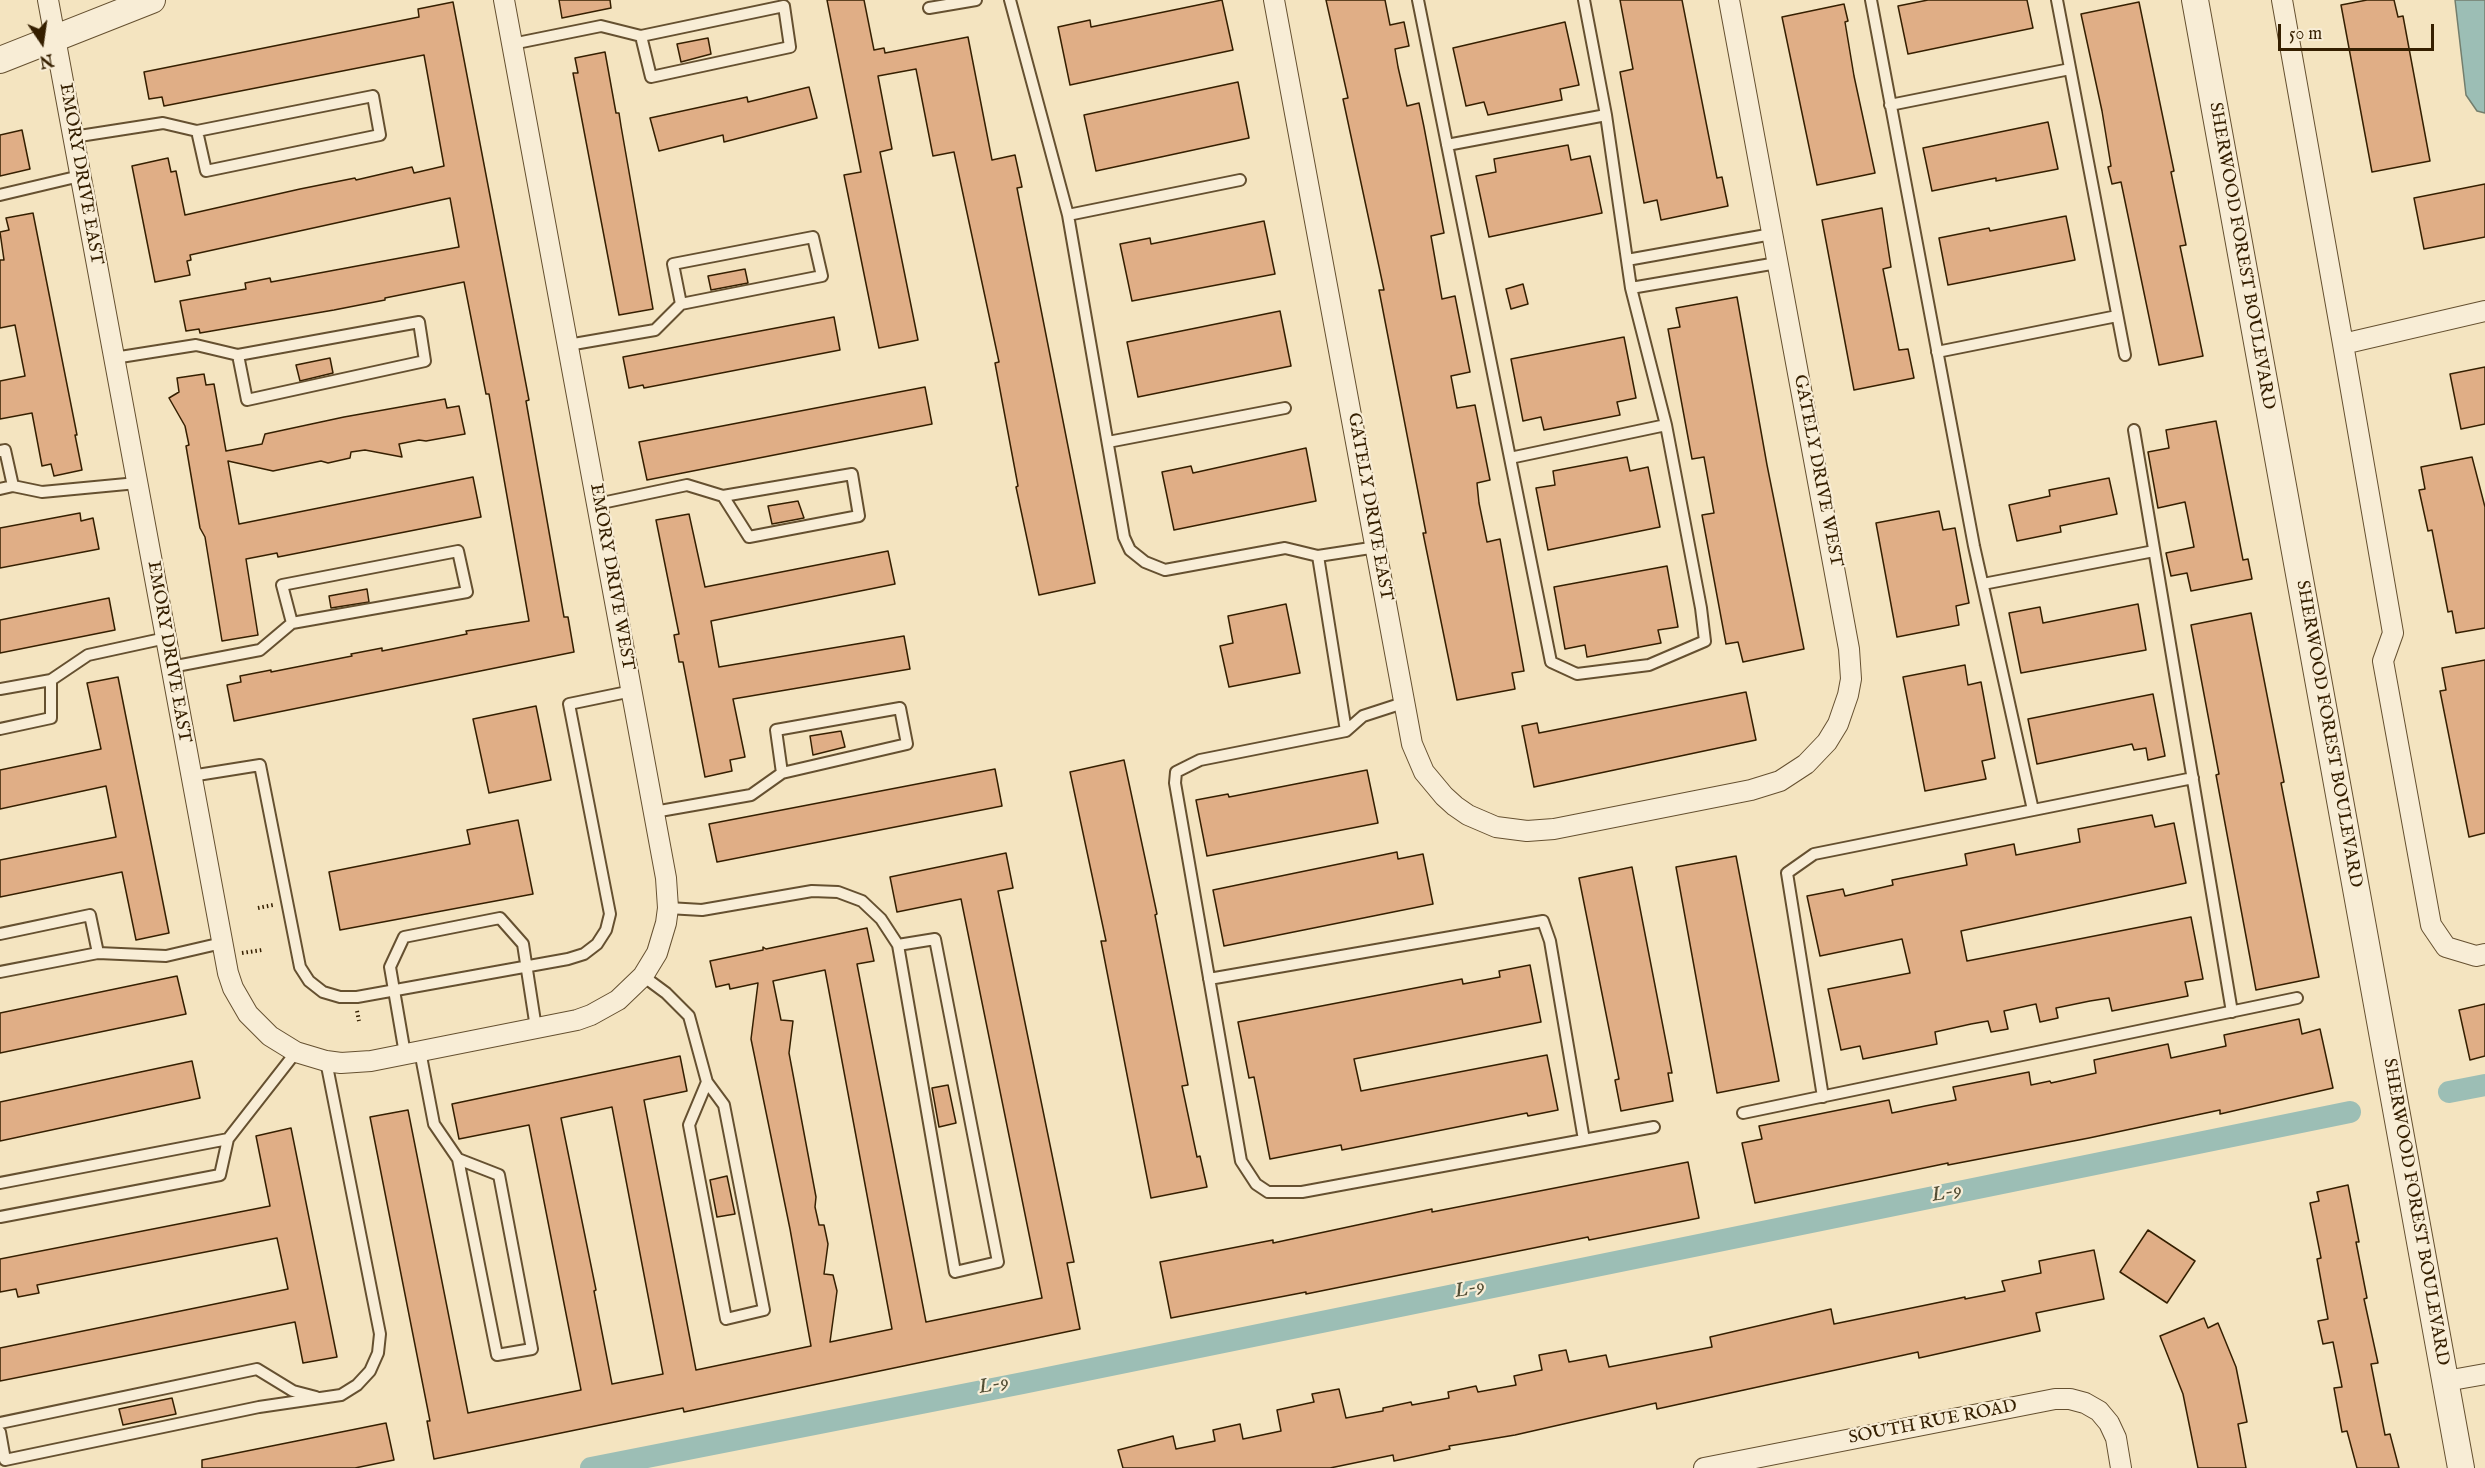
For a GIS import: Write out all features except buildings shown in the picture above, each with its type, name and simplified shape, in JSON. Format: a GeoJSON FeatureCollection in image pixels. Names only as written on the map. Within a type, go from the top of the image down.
{"type":"FeatureCollection","features":[{"type":"Feature","properties":{"kind":"street","name":"EMORY DRIVE EAST"},"geometry":{"type":"LineString","coordinates":[[48,0],[222,943],[233,988],[249,1014],[270,1036],[296,1052],[326,1061],[356,1063],[481,1039]]}},
{"type":"Feature","properties":{"kind":"street"},"geometry":{"type":"LineString","coordinates":[[0,60],[55,39],[98,19],[152,0]]}},
{"type":"Feature","properties":{"kind":"street","name":"EMORY DRIVE WEST"},"geometry":{"type":"LineString","coordinates":[[481,1039],[577,1020],[605,1008],[630,990],[643,976],[662,938],[668,908],[666,878],[504,0]]}},
{"type":"Feature","properties":{"kind":"street","name":"GATELY DRIVE EAST"},"geometry":{"type":"LineString","coordinates":[[1274,0],[1377,546],[1403,703],[1412,744],[1424,772],[1444,796],[1468,815],[1496,827],[1527,831],[1554,829],[1645,811]]}},
{"type":"Feature","properties":{"kind":"street","name":"GATELY DRIVE WEST"},"geometry":{"type":"LineString","coordinates":[[1645,811],[1751,790],[1787,777],[1806,764],[1827,742],[1838,724],[1851,679],[1850,649],[1729,0]]}},
{"type":"Feature","properties":{"kind":"street","name":"SHERWOOD FOREST BOULEVARD"},"geometry":{"type":"LineString","coordinates":[[2195,0],[2461,1468]]}},
{"type":"Feature","properties":{"kind":"street"},"geometry":{"type":"LineString","coordinates":[[2282,0],[2393,633],[2383,661],[2431,925],[2446,947],[2476,956],[2485,954]]}},
{"type":"Feature","properties":{"kind":"street"},"geometry":{"type":"LineString","coordinates":[[2343,344],[2485,311]]}},
{"type":"Feature","properties":{"kind":"street"},"geometry":{"type":"LineString","coordinates":[[2446,1381],[2485,1374]]}},
{"type":"Feature","properties":{"kind":"street","name":"SOUTH RUE ROAD"},"geometry":{"type":"LineString","coordinates":[[1704,1468],[2055,1399],[2070,1399],[2092,1407],[2109,1423],[2116,1438],[2121,1468]]}},
{"type":"Feature","properties":{"kind":"lane"},"geometry":{"type":"LineString","coordinates":[[929,8],[976,0]]}},
{"type":"Feature","properties":{"kind":"lane"},"geometry":{"type":"LineString","coordinates":[[1010,0],[1068,216],[1124,537],[1130,550],[1145,562],[1165,570],[1285,548],[1318,556],[1377,546]]}},
{"type":"Feature","properties":{"kind":"lane"},"geometry":{"type":"LineString","coordinates":[[1418,0],[1551,662],[1576,674],[1649,665],[1705,641],[1701,608],[1666,424],[1631,288],[1606,115],[1584,0]]}},
{"type":"Feature","properties":{"kind":"lane"},"geometry":{"type":"LineString","coordinates":[[1871,0],[1983,584],[2033,810]]}},
{"type":"Feature","properties":{"kind":"lane"},"geometry":{"type":"LineString","coordinates":[[2057,0],[2125,355]]}},
{"type":"Feature","properties":{"kind":"lane"},"geometry":{"type":"LineString","coordinates":[[512,44],[601,26],[641,36],[784,6],[790,47],[651,77],[641,36]]}},
{"type":"Feature","properties":{"kind":"lane"},"geometry":{"type":"LineString","coordinates":[[1890,105],[2070,69]]}},
{"type":"Feature","properties":{"kind":"lane"},"geometry":{"type":"LineString","coordinates":[[73,137],[164,123],[197,131],[373,96],[380,135],[206,171],[197,131]]}},
{"type":"Feature","properties":{"kind":"lane"},"geometry":{"type":"LineString","coordinates":[[1447,145],[1606,115]]}},
{"type":"Feature","properties":{"kind":"lane"},"geometry":{"type":"LineString","coordinates":[[0,195],[80,176]]}},
{"type":"Feature","properties":{"kind":"lane"},"geometry":{"type":"LineString","coordinates":[[1068,216],[1240,180]]}},
{"type":"Feature","properties":{"kind":"lane"},"geometry":{"type":"LineString","coordinates":[[1627,260],[1772,234]]}},
{"type":"Feature","properties":{"kind":"lane"},"geometry":{"type":"LineString","coordinates":[[568,345],[655,330],[681,304],[822,276],[813,237],[673,264],[681,304]]}},
{"type":"Feature","properties":{"kind":"lane"},"geometry":{"type":"LineString","coordinates":[[1631,288],[1777,263]]}},
{"type":"Feature","properties":{"kind":"lane"},"geometry":{"type":"LineString","coordinates":[[1937,352],[2117,316]]}},
{"type":"Feature","properties":{"kind":"lane"},"geometry":{"type":"LineString","coordinates":[[114,358],[196,345],[238,356],[418,322],[425,361],[247,400],[238,356]]}},
{"type":"Feature","properties":{"kind":"lane"},"geometry":{"type":"LineString","coordinates":[[1108,442],[1285,408]]}},
{"type":"Feature","properties":{"kind":"lane"},"geometry":{"type":"LineString","coordinates":[[1510,458],[1666,424]]}},
{"type":"Feature","properties":{"kind":"lane"},"geometry":{"type":"LineString","coordinates":[[2133,429],[2232,1012]]}},
{"type":"Feature","properties":{"kind":"lane"},"geometry":{"type":"LineString","coordinates":[[0,451],[5,450],[13,486]]}},
{"type":"Feature","properties":{"kind":"lane"},"geometry":{"type":"LineString","coordinates":[[597,504],[687,485],[723,496],[852,474],[859,516],[749,537],[723,496]]}},
{"type":"Feature","properties":{"kind":"lane"},"geometry":{"type":"LineString","coordinates":[[0,489],[13,486],[42,492],[137,483]]}},
{"type":"Feature","properties":{"kind":"lane"},"geometry":{"type":"LineString","coordinates":[[1983,584],[2154,550]]}},
{"type":"Feature","properties":{"kind":"lane"},"geometry":{"type":"LineString","coordinates":[[171,667],[260,650],[292,623],[467,592],[458,551],[282,585],[292,623]]}},
{"type":"Feature","properties":{"kind":"lane"},"geometry":{"type":"LineString","coordinates":[[1318,556],[1346,731]]}},
{"type":"Feature","properties":{"kind":"lane"},"geometry":{"type":"LineString","coordinates":[[0,689],[51,680],[88,655],[166,638]]}},
{"type":"Feature","properties":{"kind":"lane"},"geometry":{"type":"LineString","coordinates":[[0,729],[51,718],[51,680]]}},
{"type":"Feature","properties":{"kind":"lane"},"geometry":{"type":"LineString","coordinates":[[191,776],[260,765],[300,967],[309,981],[323,992],[340,997],[357,997],[568,959],[584,954],[597,944],[606,930],[610,915],[569,704],[632,691]]}},
{"type":"Feature","properties":{"kind":"lane"},"geometry":{"type":"LineString","coordinates":[[1403,703],[1363,716],[1346,731],[1200,760],[1176,772],[1175,783],[1241,1161],[1256,1184],[1268,1192],[1302,1191],[1654,1126]]}},
{"type":"Feature","properties":{"kind":"lane"},"geometry":{"type":"LineString","coordinates":[[654,812],[751,795],[782,772],[907,744],[900,708],[776,730],[782,772]]}},
{"type":"Feature","properties":{"kind":"lane"},"geometry":{"type":"LineString","coordinates":[[1823,1096],[1787,873],[1814,854],[2193,778]]}},
{"type":"Feature","properties":{"kind":"lane"},"geometry":{"type":"LineString","coordinates":[[668,908],[702,910],[812,891],[838,892],[862,900],[881,918],[898,945],[955,1272],[998,1262],[934,939],[898,945]]}},
{"type":"Feature","properties":{"kind":"lane"},"geometry":{"type":"LineString","coordinates":[[0,934],[90,915],[98,953]]}},
{"type":"Feature","properties":{"kind":"lane"},"geometry":{"type":"LineString","coordinates":[[458,1159],[500,1175],[532,1349],[497,1355],[458,1159],[434,1124],[393,990],[390,967],[404,937],[500,918],[523,944],[536,1028]]}},
{"type":"Feature","properties":{"kind":"lane"},"geometry":{"type":"LineString","coordinates":[[1209,979],[1543,921],[1550,941],[1584,1140]]}},
{"type":"Feature","properties":{"kind":"lane"},"geometry":{"type":"LineString","coordinates":[[0,972],[98,953],[166,956],[222,943]]}},
{"type":"Feature","properties":{"kind":"lane"},"geometry":{"type":"LineString","coordinates":[[643,976],[666,993],[688,1016],[707,1082],[724,1104],[764,1310],[726,1318],[689,1125],[707,1082]]}},
{"type":"Feature","properties":{"kind":"lane"},"geometry":{"type":"LineString","coordinates":[[1743,1113],[2296,998]]}},
{"type":"Feature","properties":{"kind":"lane"},"geometry":{"type":"LineString","coordinates":[[0,1217],[220,1175],[228,1139],[296,1052]]}},
{"type":"Feature","properties":{"kind":"lane"},"geometry":{"type":"LineString","coordinates":[[0,1432],[5,1460],[260,1407],[340,1395],[357,1385],[370,1371],[378,1353],[380,1334],[326,1061]]}},
{"type":"Feature","properties":{"kind":"lane"},"geometry":{"type":"LineString","coordinates":[[0,1183],[228,1139]]}},
{"type":"Feature","properties":{"kind":"lane"},"geometry":{"type":"LineString","coordinates":[[0,1423],[256,1370],[292,1391],[322,1399]]}},
{"type":"Feature","properties":{"kind":"path"},"geometry":{"type":"LineString","coordinates":[[258,908],[274,905]]}},
{"type":"Feature","properties":{"kind":"water"},"geometry":{"type":"Polygon","coordinates":[[[2455,0],[2485,0],[2485,113],[2477,111],[2466,95],[2455,0]]]}},
{"type":"Feature","properties":{"kind":"waterway","name":"L-9"},"geometry":{"type":"LineString","coordinates":[[2449,1092],[2485,1085]]}},
{"type":"Feature","properties":{"kind":"waterway","name":"L-9"},"geometry":{"type":"LineString","coordinates":[[591,1468],[1023,1383],[2350,1112]]}}]}
